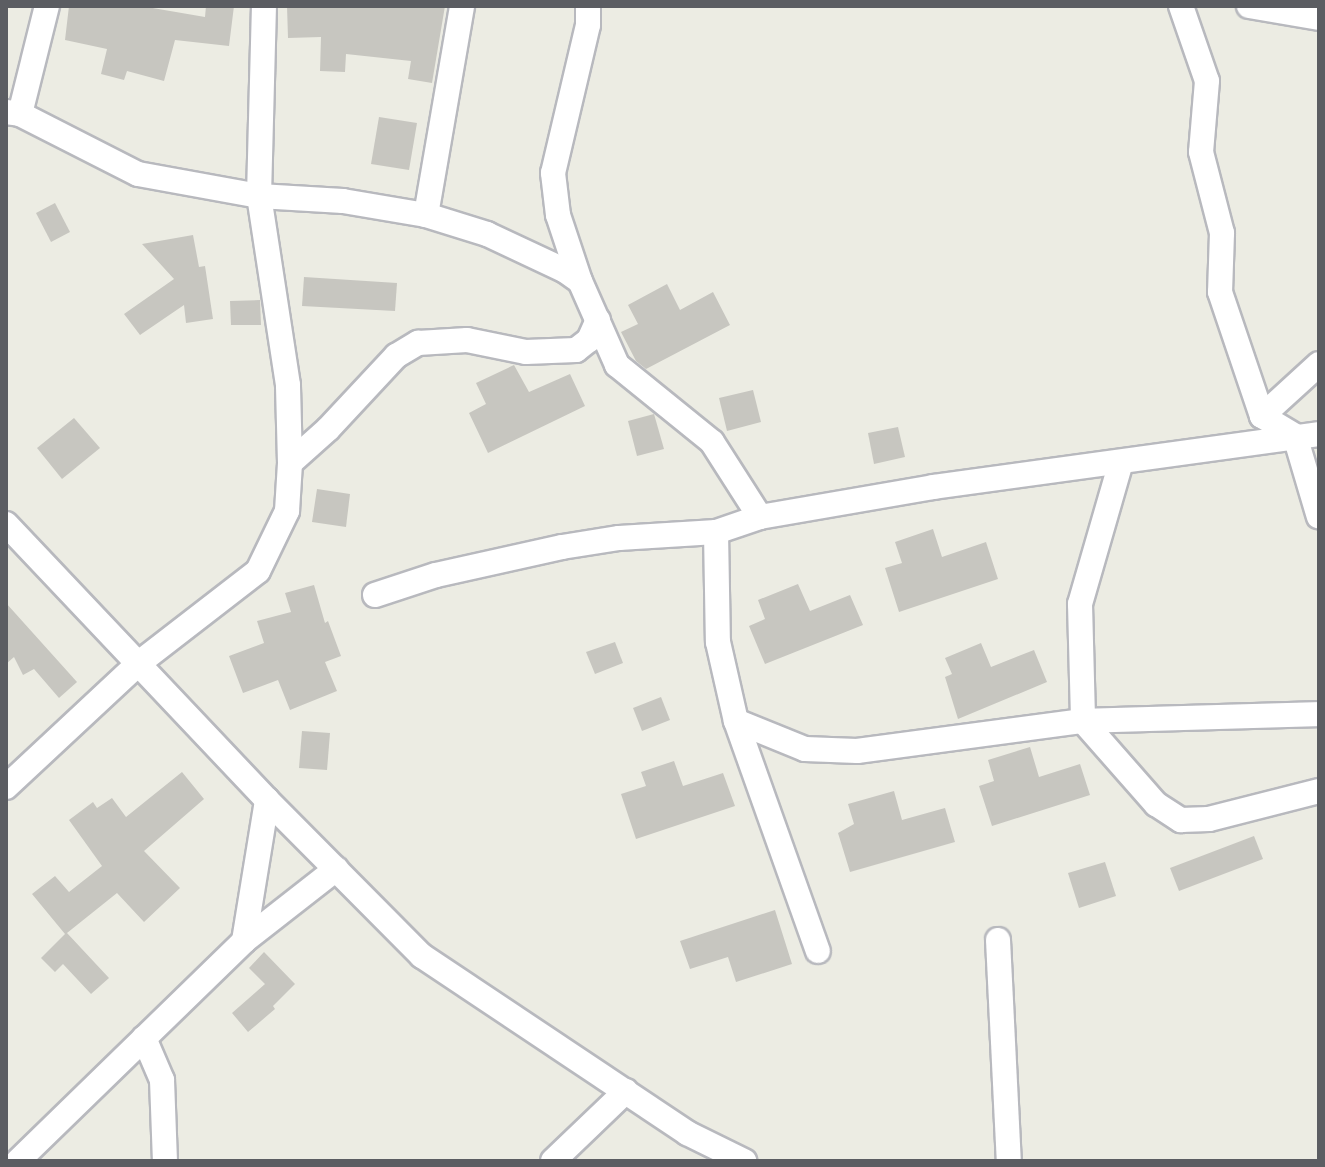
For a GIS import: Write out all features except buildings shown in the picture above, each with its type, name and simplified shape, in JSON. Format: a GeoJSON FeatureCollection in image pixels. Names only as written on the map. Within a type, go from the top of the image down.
{"type":"FeatureCollection","features":[{"type":"Feature","properties":{"kind":"street"},"geometry":{"type":"LineString","coordinates":[[47,6],[13,113],[138,174],[259,196],[343,201],[426,215],[487,234],[564,270],[580,281]]}},
{"type":"Feature","properties":{"kind":"street"},"geometry":{"type":"LineString","coordinates":[[6,787],[139,663],[258,571],[287,511],[290,463],[288,385],[259,196],[264,6]]}},
{"type":"Feature","properties":{"kind":"street"},"geometry":{"type":"LineString","coordinates":[[426,215],[462,6]]}},
{"type":"Feature","properties":{"kind":"street"},"geometry":{"type":"LineString","coordinates":[[588,6],[588,25],[553,173],[558,215],[580,281],[617,365],[712,442],[760,517]]}},
{"type":"Feature","properties":{"kind":"street"},"geometry":{"type":"LineString","coordinates":[[1181,6],[1207,81],[1201,152],[1222,233],[1220,292],[1262,416],[1307,435]]}},
{"type":"Feature","properties":{"kind":"street"},"geometry":{"type":"LineString","coordinates":[[1249,6],[1319,18]]}},
{"type":"Feature","properties":{"kind":"street"},"geometry":{"type":"LineString","coordinates":[[290,463],[328,429],[396,356],[418,343],[467,340],[526,352],[576,350],[589,340],[598,320]]}},
{"type":"Feature","properties":{"kind":"street"},"geometry":{"type":"LineString","coordinates":[[1262,416],[1319,364]]}},
{"type":"Feature","properties":{"kind":"street"},"geometry":{"type":"LineString","coordinates":[[375,595],[436,575],[562,547],[619,538],[716,532],[760,517],[933,487],[1307,435]]}},
{"type":"Feature","properties":{"kind":"street"},"geometry":{"type":"LineString","coordinates":[[1307,435],[1319,517]]}},
{"type":"Feature","properties":{"kind":"street"},"geometry":{"type":"LineString","coordinates":[[1121,462],[1080,604],[1083,721],[1156,804],[1181,820],[1209,819],[1319,791]]}},
{"type":"Feature","properties":{"kind":"street"},"geometry":{"type":"LineString","coordinates":[[6,524],[267,800],[422,956],[687,1133],[744,1161]]}},
{"type":"Feature","properties":{"kind":"street"},"geometry":{"type":"LineString","coordinates":[[716,532],[718,642],[736,721],[818,951]]}},
{"type":"Feature","properties":{"kind":"street"},"geometry":{"type":"LineString","coordinates":[[736,721],[805,749],[857,751],[1083,721],[1319,714]]}},
{"type":"Feature","properties":{"kind":"street"},"geometry":{"type":"LineString","coordinates":[[244,941],[267,800]]}},
{"type":"Feature","properties":{"kind":"street"},"geometry":{"type":"LineString","coordinates":[[18,1161],[244,941],[336,869]]}},
{"type":"Feature","properties":{"kind":"street"},"geometry":{"type":"LineString","coordinates":[[998,940],[1009,1161]]}},
{"type":"Feature","properties":{"kind":"street"},"geometry":{"type":"LineString","coordinates":[[144,1038],[162,1080],[165,1161]]}},
{"type":"Feature","properties":{"kind":"street"},"geometry":{"type":"LineString","coordinates":[[553,1161],[626,1091]]}}]}
